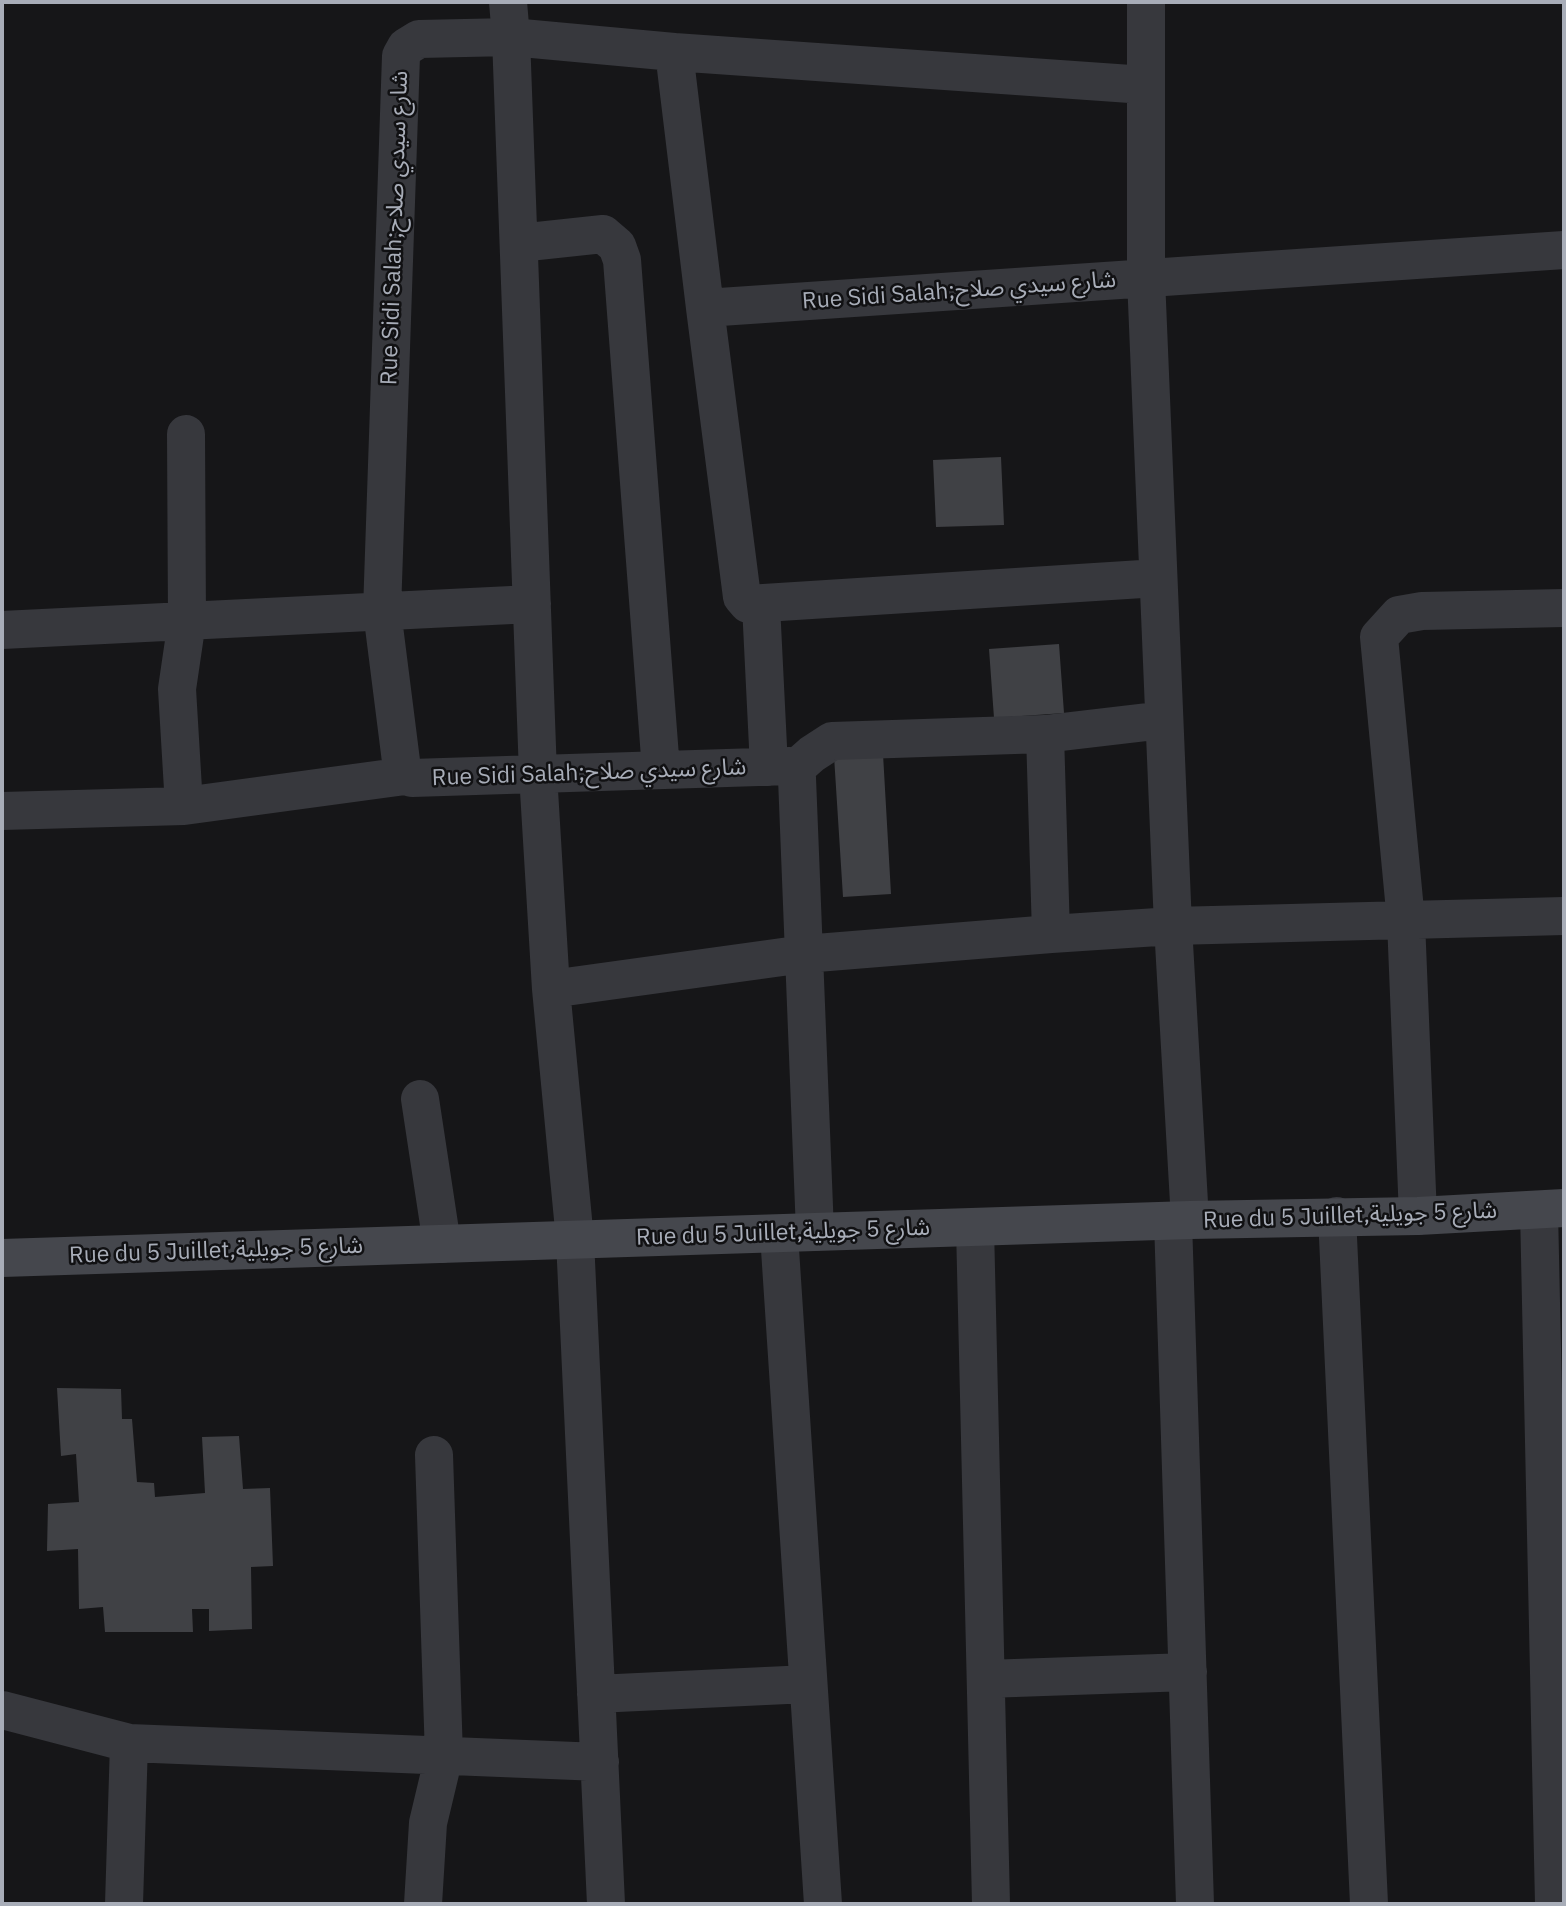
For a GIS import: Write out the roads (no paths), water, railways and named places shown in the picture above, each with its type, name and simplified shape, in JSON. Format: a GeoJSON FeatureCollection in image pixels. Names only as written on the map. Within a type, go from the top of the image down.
{"type":"FeatureCollection","features":[{"type":"Feature","properties":{"kind":"street"},"geometry":{"type":"LineString","coordinates":[[1146,2],[1146,278],[1173,926],[1195,1904]]}},
{"type":"Feature","properties":{"kind":"street"},"geometry":{"type":"LineString","coordinates":[[509,19],[538,774],[551,989],[575,1240],[606,1904]]}},
{"type":"Feature","properties":{"kind":"street","name":"Rue Sidi Salah;شارع سيدي صلاح"},"geometry":{"type":"LineString","coordinates":[[782,768],[412,778],[405,776],[382,611],[401,56],[406,47],[419,38],[509,19],[674,52],[1145,85]]}},
{"type":"Feature","properties":{"kind":"street"},"geometry":{"type":"LineString","coordinates":[[674,52],[742,597],[748,604],[1158,578]]}},
{"type":"Feature","properties":{"kind":"street"},"geometry":{"type":"LineString","coordinates":[[519,243],[603,234],[617,246],[622,260],[661,770]]}},
{"type":"Feature","properties":{"kind":"street","name":"Rue Sidi Salah;شارع سيدي صلاح"},"geometry":{"type":"LineString","coordinates":[[705,308],[1564,250]]}},
{"type":"Feature","properties":{"kind":"street"},"geometry":{"type":"LineString","coordinates":[[184,806],[177,690],[187,621],[186,434]]}},
{"type":"Feature","properties":{"kind":"street"},"geometry":{"type":"LineString","coordinates":[[2,629],[532,604]]}},
{"type":"Feature","properties":{"kind":"street"},"geometry":{"type":"LineString","coordinates":[[761,605],[782,768],[797,778],[804,954],[797,1233],[808,1684],[823,1904]]}},
{"type":"Feature","properties":{"kind":"street"},"geometry":{"type":"LineString","coordinates":[[1418,1216],[1406,921],[1379,637],[1399,615],[1422,611],[1564,608]]}},
{"type":"Feature","properties":{"kind":"street"},"geometry":{"type":"LineString","coordinates":[[782,768],[832,741],[1045,734],[1164,720]]}},
{"type":"Feature","properties":{"kind":"street"},"geometry":{"type":"LineString","coordinates":[[1045,734],[1051,934]]}},
{"type":"Feature","properties":{"kind":"street"},"geometry":{"type":"LineString","coordinates":[[2,811],[184,806],[405,776]]}},
{"type":"Feature","properties":{"kind":"street"},"geometry":{"type":"LineString","coordinates":[[551,989],[804,954],[1051,934],[1173,926],[1564,916]]}},
{"type":"Feature","properties":{"kind":"street"},"geometry":{"type":"LineString","coordinates":[[420,1099],[442,1244]]}},
{"type":"Feature","properties":{"kind":"street"},"geometry":{"type":"LineString","coordinates":[[1552,1209],[1554,1904]]}},
{"type":"Feature","properties":{"kind":"street","name":"Rue du 5 Juillet,شارع 5 جويلية"},"geometry":{"type":"LineString","coordinates":[[2,1258],[1337,1216],[1418,1216],[1552,1209]]}},
{"type":"Feature","properties":{"kind":"street"},"geometry":{"type":"LineString","coordinates":[[1337,1216],[1369,1904]]}},
{"type":"Feature","properties":{"kind":"street"},"geometry":{"type":"LineString","coordinates":[[975,1227],[991,1904]]}},
{"type":"Feature","properties":{"kind":"street"},"geometry":{"type":"LineString","coordinates":[[423,1904],[428,1823],[444,1756],[434,1455]]}},
{"type":"Feature","properties":{"kind":"street"},"geometry":{"type":"LineString","coordinates":[[986,1679],[1188,1672]]}},
{"type":"Feature","properties":{"kind":"street"},"geometry":{"type":"LineString","coordinates":[[596,1693],[808,1684]]}},
{"type":"Feature","properties":{"kind":"street"},"geometry":{"type":"LineString","coordinates":[[2,1710],[129,1743],[600,1762]]}},
{"type":"Feature","properties":{"kind":"street"},"geometry":{"type":"LineString","coordinates":[[124,1904],[129,1743]]}}]}
